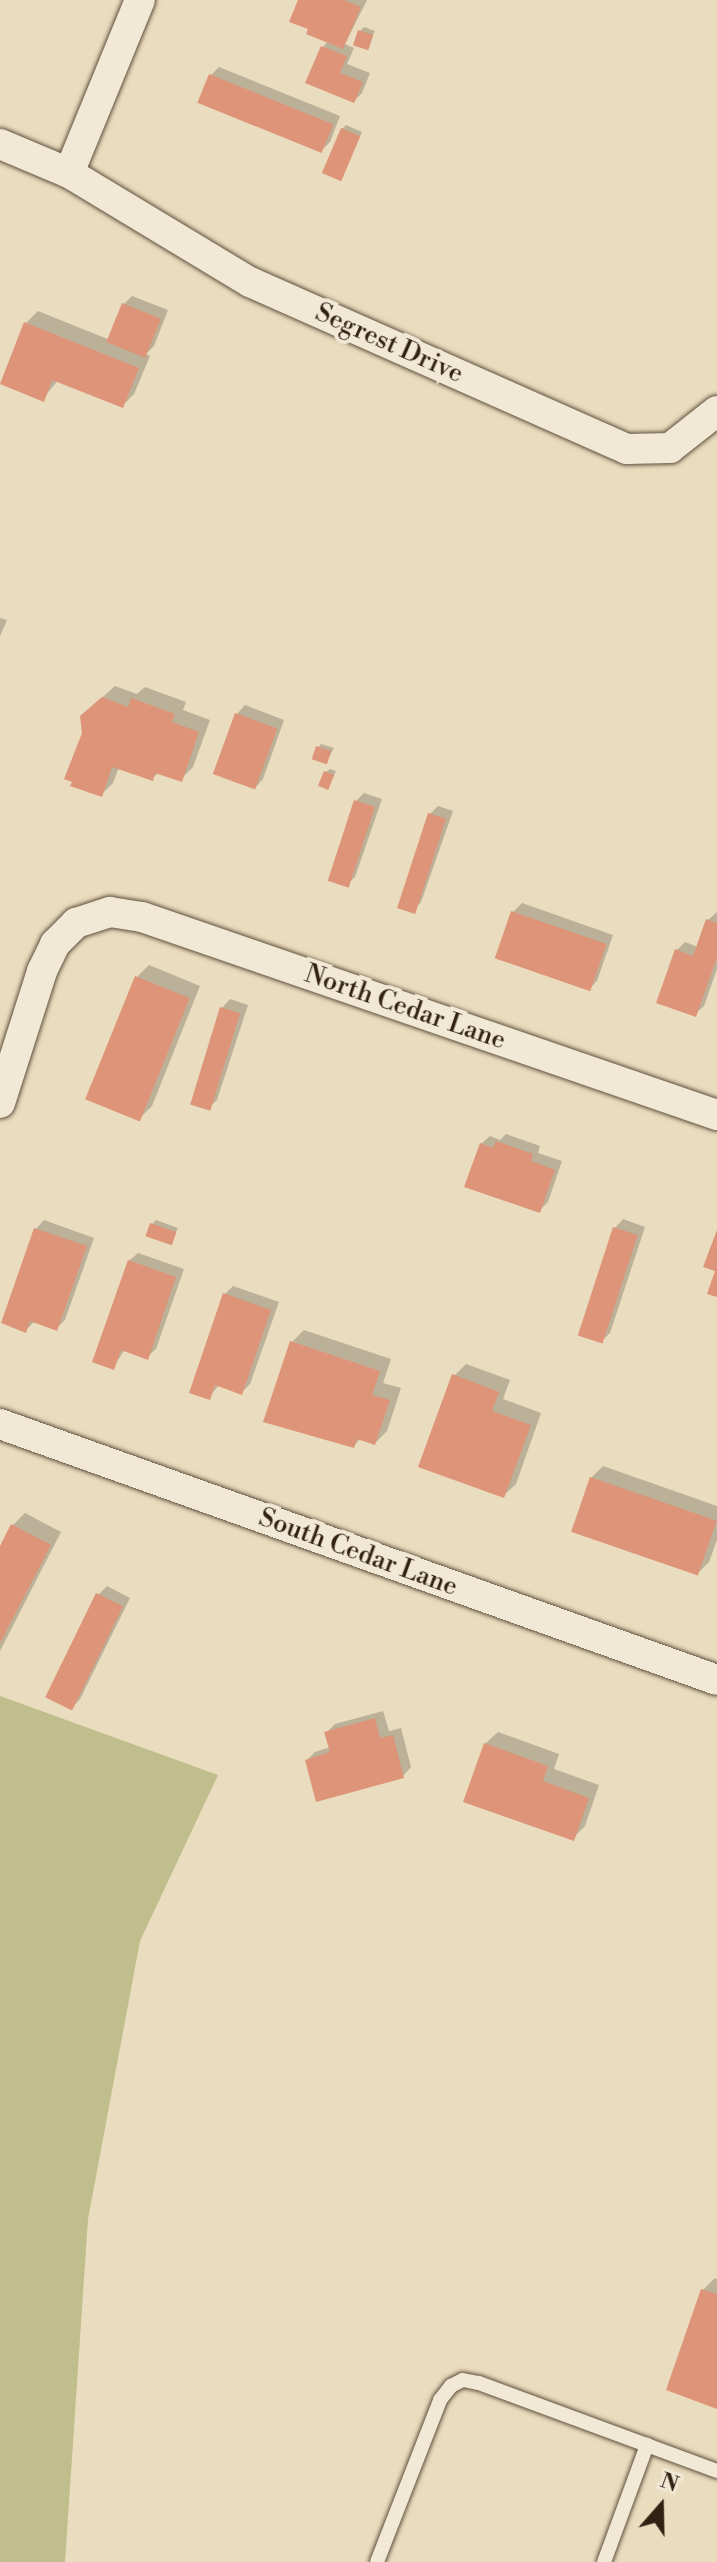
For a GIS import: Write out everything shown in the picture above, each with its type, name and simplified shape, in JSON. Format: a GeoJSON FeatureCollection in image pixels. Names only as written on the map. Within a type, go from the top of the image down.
{"type":"FeatureCollection","features":[{"type":"Feature","properties":{"kind":"street"},"geometry":{"type":"LineString","coordinates":[[69,173],[140,0]]}},
{"type":"Feature","properties":{"kind":"street","name":"Segrest Drive"},"geometry":{"type":"LineString","coordinates":[[0,144],[69,173],[250,282],[627,449],[670,448],[717,411]]}},
{"type":"Feature","properties":{"kind":"street","name":"North Cedar Lane"},"geometry":{"type":"LineString","coordinates":[[0,1103],[46,961],[67,929],[92,915],[110,912],[142,917],[717,1115]]}},
{"type":"Feature","properties":{"kind":"street","name":"South Cedar Lane"},"geometry":{"type":"LineString","coordinates":[[0,1424],[717,1680]]}},
{"type":"Feature","properties":{"kind":"lane"},"geometry":{"type":"LineString","coordinates":[[377,2562],[440,2400],[451,2386],[463,2380],[479,2383],[717,2471]]}},
{"type":"Feature","properties":{"kind":"lane"},"geometry":{"type":"LineString","coordinates":[[604,2562],[647,2445]]}},
{"type":"Feature","properties":{"kind":"shaded area"},"geometry":{"type":"Polygon","coordinates":[[[0,1696],[218,1775],[140,1941],[88,2219],[65,2562],[0,2562],[0,1696]]]}},
{"type":"Feature","properties":{"kind":"building"},"geometry":{"type":"Polygon","coordinates":[[[298,0],[344,0],[361,7],[343,49],[306,34],[308,29],[289,22],[298,0]]]}},
{"type":"Feature","properties":{"kind":"building"},"geometry":{"type":"Polygon","coordinates":[[[358,30],[373,35],[368,50],[353,45],[358,30]]]}},
{"type":"Feature","properties":{"kind":"building"},"geometry":{"type":"Polygon","coordinates":[[[321,46],[347,56],[340,73],[363,82],[354,103],[305,83],[321,46]]]}},
{"type":"Feature","properties":{"kind":"building"},"geometry":{"type":"Polygon","coordinates":[[[209,74],[333,124],[322,153],[197,103],[209,74]]]}},
{"type":"Feature","properties":{"kind":"building"},"geometry":{"type":"Polygon","coordinates":[[[341,128],[360,136],[341,181],[322,173],[341,128]]]}},
{"type":"Feature","properties":{"kind":"building"},"geometry":{"type":"Polygon","coordinates":[[[122,303],[161,319],[145,358],[106,342],[122,303]]]}},
{"type":"Feature","properties":{"kind":"building"},"geometry":{"type":"Polygon","coordinates":[[[24,322],[139,368],[123,408],[52,380],[44,402],[0,384],[24,322]]]}},
{"type":"Feature","properties":{"kind":"building"},"geometry":{"type":"Polygon","coordinates":[[[102,697],[128,707],[131,698],[175,714],[172,722],[199,732],[182,782],[155,773],[153,781],[112,767],[102,797],[70,786],[72,782],[64,779],[82,733],[80,716],[102,697]]]}},
{"type":"Feature","properties":{"kind":"building"},"geometry":{"type":"Polygon","coordinates":[[[235,713],[277,728],[255,789],[213,774],[235,713]]]}},
{"type":"Feature","properties":{"kind":"building"},"geometry":{"type":"Polygon","coordinates":[[[316,746],[331,751],[327,764],[312,759],[316,746]]]}},
{"type":"Feature","properties":{"kind":"building"},"geometry":{"type":"Polygon","coordinates":[[[324,771],[334,775],[328,790],[318,786],[324,771]]]}},
{"type":"Feature","properties":{"kind":"building"},"geometry":{"type":"Polygon","coordinates":[[[354,800],[375,807],[349,888],[328,881],[354,800]]]}},
{"type":"Feature","properties":{"kind":"building"},"geometry":{"type":"Polygon","coordinates":[[[428,813],[446,819],[415,914],[397,908],[428,813]]]}},
{"type":"Feature","properties":{"kind":"building"},"geometry":{"type":"Polygon","coordinates":[[[511,911],[606,944],[590,991],[495,958],[511,911]]]}},
{"type":"Feature","properties":{"kind":"building"},"geometry":{"type":"Polygon","coordinates":[[[706,919],[717,923],[717,957],[696,1017],[656,1003],[675,949],[693,956],[706,919]]]}},
{"type":"Feature","properties":{"kind":"building"},"geometry":{"type":"Polygon","coordinates":[[[135,976],[190,998],[140,1121],[85,1099],[135,976]]]}},
{"type":"Feature","properties":{"kind":"building"},"geometry":{"type":"Polygon","coordinates":[[[220,1007],[240,1013],[210,1111],[190,1105],[220,1007]]]}},
{"type":"Feature","properties":{"kind":"building"},"geometry":{"type":"Polygon","coordinates":[[[496,1141],[533,1154],[531,1161],[555,1170],[540,1213],[464,1187],[480,1143],[493,1148],[496,1141]]]}},
{"type":"Feature","properties":{"kind":"building"},"geometry":{"type":"Polygon","coordinates":[[[150,1223],[176,1232],[172,1245],[145,1236],[150,1223]]]}},
{"type":"Feature","properties":{"kind":"building"},"geometry":{"type":"Polygon","coordinates":[[[613,1227],[638,1235],[602,1343],[578,1335],[613,1227]]]}},
{"type":"Feature","properties":{"kind":"building"},"geometry":{"type":"Polygon","coordinates":[[[34,1228],[87,1246],[57,1331],[30,1321],[26,1333],[1,1323],[34,1228]]]}},
{"type":"Feature","properties":{"kind":"building"},"geometry":{"type":"Polygon","coordinates":[[[717,1230],[717,1297],[707,1294],[715,1271],[703,1267],[717,1230]]]}},
{"type":"Feature","properties":{"kind":"building"},"geometry":{"type":"Polygon","coordinates":[[[128,1260],[176,1277],[148,1360],[121,1350],[114,1370],[92,1362],[128,1260]]]}},
{"type":"Feature","properties":{"kind":"building"},"geometry":{"type":"Polygon","coordinates":[[[223,1293],[271,1310],[242,1395],[215,1385],[210,1400],[189,1393],[223,1293]]]}},
{"type":"Feature","properties":{"kind":"building"},"geometry":{"type":"Polygon","coordinates":[[[290,1341],[380,1371],[372,1395],[390,1400],[375,1445],[357,1439],[354,1448],[263,1422],[290,1341]]]}},
{"type":"Feature","properties":{"kind":"building"},"geometry":{"type":"Polygon","coordinates":[[[452,1374],[499,1392],[492,1411],[531,1425],[504,1498],[418,1467],[452,1374]]]}},
{"type":"Feature","properties":{"kind":"building"},"geometry":{"type":"Polygon","coordinates":[[[590,1477],[717,1521],[698,1575],[571,1532],[590,1477]]]}},
{"type":"Feature","properties":{"kind":"building"},"geometry":{"type":"Polygon","coordinates":[[[11,1524],[51,1545],[0,1643],[0,1546],[11,1524]]]}},
{"type":"Feature","properties":{"kind":"building"},"geometry":{"type":"Polygon","coordinates":[[[96,1593],[123,1606],[72,1710],[45,1697],[96,1593]]]}},
{"type":"Feature","properties":{"kind":"building"},"geometry":{"type":"Polygon","coordinates":[[[375,1718],[380,1738],[393,1735],[404,1778],[316,1802],[305,1760],[330,1752],[324,1732],[375,1718]]]}},
{"type":"Feature","properties":{"kind":"building"},"geometry":{"type":"Polygon","coordinates":[[[484,1743],[548,1766],[543,1781],[589,1798],[574,1841],[463,1802],[484,1743]]]}},
{"type":"Feature","properties":{"kind":"building"},"geometry":{"type":"Polygon","coordinates":[[[701,2289],[717,2294],[717,2409],[666,2390],[701,2289]]]}}]}
